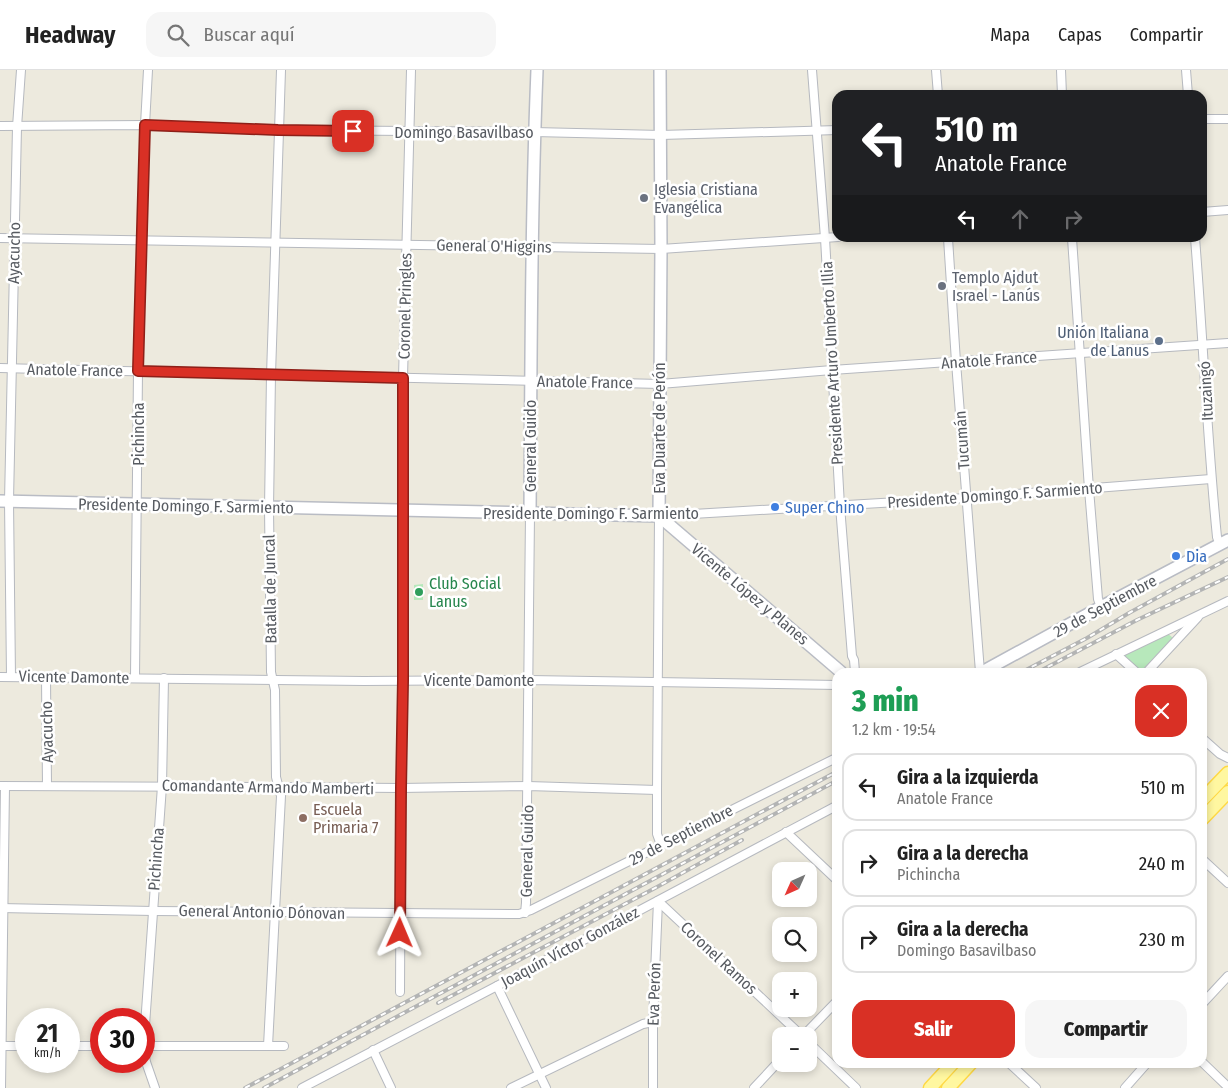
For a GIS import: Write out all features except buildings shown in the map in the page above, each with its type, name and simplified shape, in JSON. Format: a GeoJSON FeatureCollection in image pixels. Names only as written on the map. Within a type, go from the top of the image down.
{"type":"FeatureCollection","features":[{"type":"Feature","properties":{"kind":"main road","name":"General Guido"},"geometry":{"type":"LineString","coordinates":[[530,514],[534,132],[537,70]]}},
{"type":"Feature","properties":{"kind":"main road","name":"Eva Duarte de Perón"},"geometry":{"type":"LineString","coordinates":[[658,516],[661,248],[660,70]]}},
{"type":"Feature","properties":{"kind":"main road","name":"Presidente Domingo F. Sarmiento"},"geometry":{"type":"LineString","coordinates":[[5,501],[658,516]]}},
{"type":"Feature","properties":{"kind":"main road","name":"Vicente López y Planes"},"geometry":{"type":"LineString","coordinates":[[658,516],[833,668]]}},
{"type":"Feature","properties":{"kind":"main road","name":"29 de Septiembre"},"geometry":{"type":"LineString","coordinates":[[988,668],[1224,542]]}},
{"type":"Feature","properties":{"kind":"main road"},"geometry":{"type":"LineString","coordinates":[[1207,795],[1228,773]]}},
{"type":"Feature","properties":{"kind":"main road"},"geometry":{"type":"LineString","coordinates":[[1207,814],[1228,792]]}},
{"type":"Feature","properties":{"kind":"main road"},"geometry":{"type":"LineString","coordinates":[[930,1088],[948,1068]]}},
{"type":"Feature","properties":{"kind":"main road"},"geometry":{"type":"LineString","coordinates":[[948,1088],[966,1068]]}},
{"type":"Feature","properties":{"kind":"street","name":"Ayacucho"},"geometry":{"type":"LineString","coordinates":[[11,677],[5,501],[12,368],[17,127],[21,70]]}},
{"type":"Feature","properties":{"kind":"street","name":"Pichincha"},"geometry":{"type":"LineString","coordinates":[[135,678],[138,371],[148,70]]}},
{"type":"Feature","properties":{"kind":"street","name":"Batalla de Juncal"},"geometry":{"type":"LineString","coordinates":[[268,1046],[281,796],[276,778],[275,690],[271,672],[269,508],[280,70]]}},
{"type":"Feature","properties":{"kind":"street","name":"Coronel Pringles"},"geometry":{"type":"LineString","coordinates":[[400,992],[403,378],[411,70]]}},
{"type":"Feature","properties":{"kind":"street","name":"Presidente Arturo Umberto Illia"},"geometry":{"type":"LineString","coordinates":[[812,70],[825,238],[840,506],[852,656],[855,668]]}},
{"type":"Feature","properties":{"kind":"street"},"geometry":{"type":"LineString","coordinates":[[936,70],[938,90]]}},
{"type":"Feature","properties":{"kind":"street"},"geometry":{"type":"LineString","coordinates":[[1061,70],[1062,90]]}},
{"type":"Feature","properties":{"kind":"street"},"geometry":{"type":"LineString","coordinates":[[1186,70],[1188,90]]}},
{"type":"Feature","properties":{"kind":"street"},"geometry":{"type":"LineString","coordinates":[[1207,120],[1228,119]]}},
{"type":"Feature","properties":{"kind":"street","name":"Domingo Basavilbaso"},"geometry":{"type":"LineString","coordinates":[[0,126],[145,125],[278,130],[534,132],[661,136],[832,130]]}},
{"type":"Feature","properties":{"kind":"street"},"geometry":{"type":"LineString","coordinates":[[1207,212],[1228,210]]}},
{"type":"Feature","properties":{"kind":"street","name":"General O'Higgins"},"geometry":{"type":"LineString","coordinates":[[0,238],[661,248],[832,237]]}},
{"type":"Feature","properties":{"kind":"street","name":"Tucumán"},"geometry":{"type":"LineString","coordinates":[[948,242],[966,498],[981,668]]}},
{"type":"Feature","properties":{"kind":"street"},"geometry":{"type":"LineString","coordinates":[[1072,242],[1089,489],[1098,599],[1101,607]]}},
{"type":"Feature","properties":{"kind":"street","name":"Ituzaingó"},"geometry":{"type":"LineString","coordinates":[[1195,242],[1211,479],[1217,537],[1224,542]]}},
{"type":"Feature","properties":{"kind":"street","name":"Anatole France"},"geometry":{"type":"LineString","coordinates":[[0,368],[660,384],[832,370],[1228,343]]}},
{"type":"Feature","properties":{"kind":"street","name":"Presidente Domingo F. Sarmiento"},"geometry":{"type":"LineString","coordinates":[[658,516],[966,498],[1211,479]]}},
{"type":"Feature","properties":{"kind":"street","name":"General Guido"},"geometry":{"type":"LineString","coordinates":[[525,913],[530,514]]}},
{"type":"Feature","properties":{"kind":"street","name":"Eva Duarte de Perón"},"geometry":{"type":"LineString","coordinates":[[658,516],[657,834],[661,845]]}},
{"type":"Feature","properties":{"kind":"street"},"geometry":{"type":"LineString","coordinates":[[1088,668],[1228,601]]}},
{"type":"Feature","properties":{"kind":"street"},"geometry":{"type":"LineString","coordinates":[[1150,668],[1202,614]]}},
{"type":"Feature","properties":{"kind":"street"},"geometry":{"type":"LineString","coordinates":[[1116,654],[1132,668]]}},
{"type":"Feature","properties":{"kind":"street","name":"Presidente Arturo Umberto Illia"},"geometry":{"type":"LineString","coordinates":[[850,668],[852,656]]}},
{"type":"Feature","properties":{"kind":"street","name":"Vicente Damonte"},"geometry":{"type":"LineString","coordinates":[[0,676],[273,680],[657,681],[832,685]]}},
{"type":"Feature","properties":{"kind":"street","name":"Ayacucho"},"geometry":{"type":"LineString","coordinates":[[46,678],[47,786]]}},
{"type":"Feature","properties":{"kind":"street","name":"Pichincha"},"geometry":{"type":"LineString","coordinates":[[146,1008],[162,786],[164,678]]}},
{"type":"Feature","properties":{"kind":"street"},"geometry":{"type":"LineString","coordinates":[[1207,742],[1220,754],[1228,758]]}},
{"type":"Feature","properties":{"kind":"street","name":"29 de Septiembre"},"geometry":{"type":"LineString","coordinates":[[525,913],[832,760]]}},
{"type":"Feature","properties":{"kind":"street"},"geometry":{"type":"LineString","coordinates":[[1,1088],[2,786]]}},
{"type":"Feature","properties":{"kind":"street","name":"Comandante Armando Mamberti"},"geometry":{"type":"LineString","coordinates":[[2,786],[401,788],[528,786],[657,790]]}},
{"type":"Feature","properties":{"kind":"street","name":"Joaquín Víctor González"},"geometry":{"type":"LineString","coordinates":[[302,1088],[832,808]]}},
{"type":"Feature","properties":{"kind":"street"},"geometry":{"type":"LineString","coordinates":[[786,832],[832,875]]}},
{"type":"Feature","properties":{"kind":"street"},"geometry":{"type":"LineString","coordinates":[[1207,863],[1228,882]]}},
{"type":"Feature","properties":{"kind":"street","name":"Eva Perón"},"geometry":{"type":"LineString","coordinates":[[653,1088],[653,1022],[658,901]]}},
{"type":"Feature","properties":{"kind":"street","name":"Coronel Ramos"},"geometry":{"type":"LineString","coordinates":[[658,901],[792,1027]]}},
{"type":"Feature","properties":{"kind":"street","name":"General Antonio Dónovan"},"geometry":{"type":"LineString","coordinates":[[1,908],[153,911],[525,913]]}},
{"type":"Feature","properties":{"kind":"street"},"geometry":{"type":"LineString","coordinates":[[1207,999],[1228,976]]}},
{"type":"Feature","properties":{"kind":"street"},"geometry":{"type":"LineString","coordinates":[[497,986],[546,1088]]}},
{"type":"Feature","properties":{"kind":"street"},"geometry":{"type":"LineString","coordinates":[[811,1027],[832,1006]]}},
{"type":"Feature","properties":{"kind":"street"},"geometry":{"type":"LineString","coordinates":[[511,1088],[643,1024],[653,1022]]}},
{"type":"Feature","properties":{"kind":"street"},"geometry":{"type":"LineString","coordinates":[[1,1046],[15,1046]]}},
{"type":"Feature","properties":{"kind":"street"},"geometry":{"type":"LineString","coordinates":[[155,1046],[284,1046]]}},
{"type":"Feature","properties":{"kind":"street"},"geometry":{"type":"LineString","coordinates":[[373,1050],[392,1088]]}},
{"type":"Feature","properties":{"kind":"street"},"geometry":{"type":"LineString","coordinates":[[817,1051],[832,1065]]}},
{"type":"Feature","properties":{"kind":"street"},"geometry":{"type":"LineString","coordinates":[[1207,1067],[1228,1087]]}},
{"type":"Feature","properties":{"kind":"street"},"geometry":{"type":"LineString","coordinates":[[835,1068],[856,1088]]}},
{"type":"Feature","properties":{"kind":"street"},"geometry":{"type":"LineString","coordinates":[[1014,1068],[1036,1088]]}},
{"type":"Feature","properties":{"kind":"street"},"geometry":{"type":"LineString","coordinates":[[1125,1088],[1143,1068]]}},
{"type":"Feature","properties":{"kind":"street"},"geometry":{"type":"LineString","coordinates":[[754,1088],[772,1069]]}},
{"type":"Feature","properties":{"kind":"street"},"geometry":{"type":"LineString","coordinates":[[150,1073],[155,1088]]}},
{"type":"Feature","properties":{"kind":"green space","name":"Club Social Lanus"},"geometry":{"type":"Polygon","coordinates":[[[423,584],[423,600],[414,600],[414,585],[423,584]]]}},
{"type":"Feature","properties":{"kind":"green space"},"geometry":{"type":"Polygon","coordinates":[[[1167,633],[1173,638],[1144,668],[1136,668],[1122,656],[1167,633]]]}},
{"type":"Feature","properties":{"kind":"railway"},"geometry":{"type":"LineString","coordinates":[[1030,668],[1228,559]]}},
{"type":"Feature","properties":{"kind":"railway"},"geometry":{"type":"LineString","coordinates":[[1046,668],[1137,620],[1228,577]]}},
{"type":"Feature","properties":{"kind":"railway"},"geometry":{"type":"LineString","coordinates":[[245,1088],[832,774]]}},
{"type":"Feature","properties":{"kind":"railway"},"geometry":{"type":"LineString","coordinates":[[264,1088],[832,783]]}},
{"type":"Feature","properties":{"kind":"railway"},"geometry":{"type":"LineString","coordinates":[[438,1003],[742,840]]}},
{"type":"Feature","properties":{"kind":"place","name":"Iglesia Cristiana Evangélica"},"geometry":{"type":"Point","coordinates":[644,198]}},
{"type":"Feature","properties":{"kind":"place","name":"Templo Ajdut Israel - Lanús"},"geometry":{"type":"Point","coordinates":[942,286]}},
{"type":"Feature","properties":{"kind":"place","name":"Unión Italiana de Lanus"},"geometry":{"type":"Point","coordinates":[1159,341]}},
{"type":"Feature","properties":{"kind":"place","name":"Super Chino"},"geometry":{"type":"Point","coordinates":[775,507]}},
{"type":"Feature","properties":{"kind":"place","name":"Dia"},"geometry":{"type":"Point","coordinates":[1176,556]}},
{"type":"Feature","properties":{"kind":"place","name":"Club Social Lanus"},"geometry":{"type":"Point","coordinates":[419,592]}},
{"type":"Feature","properties":{"kind":"place","name":"Escuela Primaria 7"},"geometry":{"type":"Point","coordinates":[303,818]}},
{"type":"Feature","properties":{"kind":"route"},"geometry":{"type":"LineString","coordinates":[[353,131],[145,125],[138,371],[403,378],[403,680],[400,933]]}}]}
